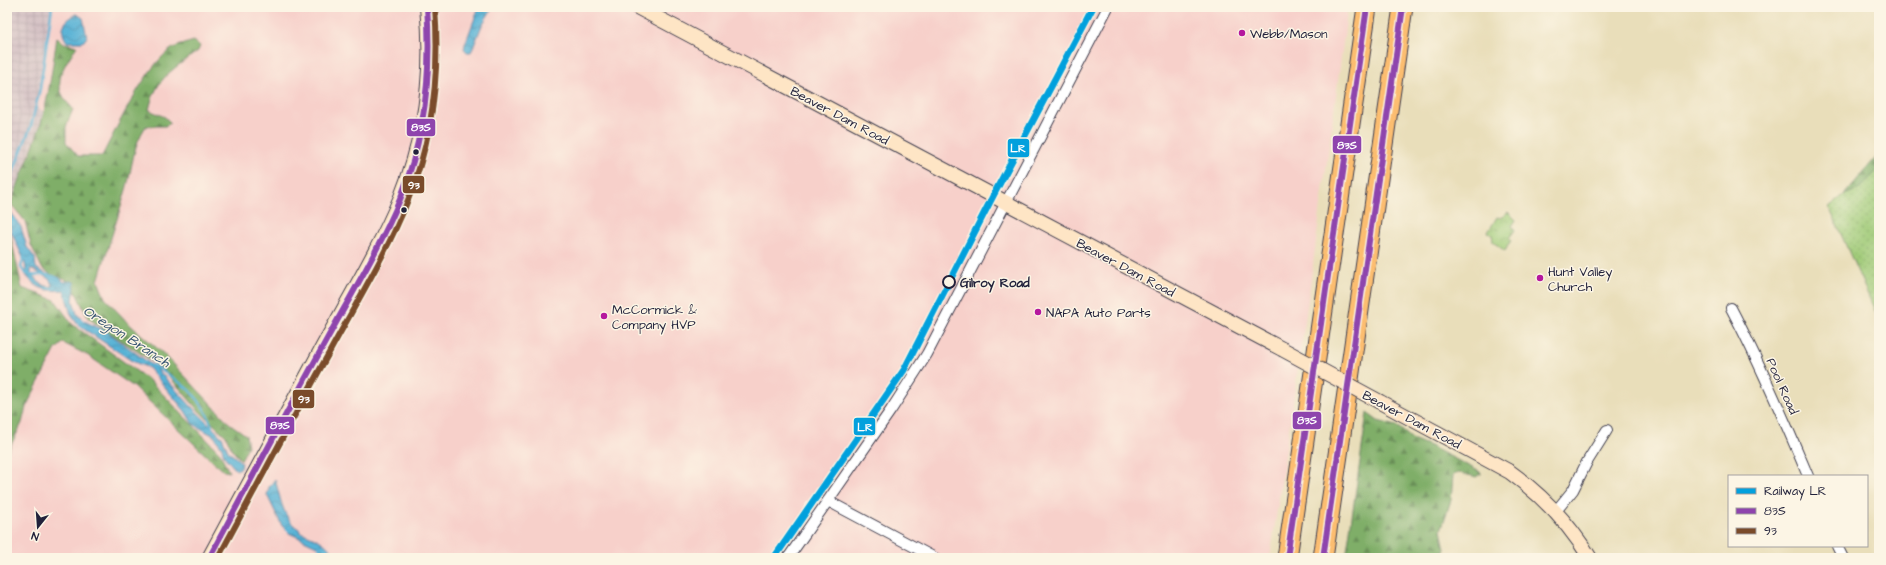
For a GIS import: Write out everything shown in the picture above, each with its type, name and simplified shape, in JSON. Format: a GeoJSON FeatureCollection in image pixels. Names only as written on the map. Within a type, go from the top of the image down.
{"type":"FeatureCollection","features":[{"type":"Feature","properties":{"kind":"highway"},"geometry":{"type":"LineString","coordinates":[[1287,558],[1367,7]]}},
{"type":"Feature","properties":{"kind":"highway"},"geometry":{"type":"LineString","coordinates":[[1323,558],[1403,7]]}},
{"type":"Feature","properties":{"kind":"street"},"geometry":{"type":"LineString","coordinates":[[209,558],[365,269],[401,197],[415,156],[426,102],[429,60],[427,7]]}},
{"type":"Feature","properties":{"kind":"street","name":"Beaver Dam Road"},"geometry":{"type":"LineString","coordinates":[[637,7],[1282,349],[1510,472],[1529,486],[1556,511],[1580,540],[1590,558]]}},
{"type":"Feature","properties":{"kind":"street"},"geometry":{"type":"LineString","coordinates":[[788,558],[916,371],[1108,7]]}},
{"type":"Feature","properties":{"kind":"street","name":"Pool Road"},"geometry":{"type":"LineString","coordinates":[[1731,308],[1768,382],[1808,475]]}},
{"type":"Feature","properties":{"kind":"street"},"geometry":{"type":"LineString","coordinates":[[1556,511],[1573,490],[1587,462],[1607,430]]}},
{"type":"Feature","properties":{"kind":"street"},"geometry":{"type":"LineString","coordinates":[[828,501],[935,558]]}},
{"type":"Feature","properties":{"kind":"street"},"geometry":{"type":"LineString","coordinates":[[1837,547],[1842,558]]}},
{"type":"Feature","properties":{"kind":"shaded area"},"geometry":{"type":"Polygon","coordinates":[[[7,7],[53,7],[37,108],[45,112],[7,211],[7,7]]]}},
{"type":"Feature","properties":{"kind":"shaded area"},"geometry":{"type":"Polygon","coordinates":[[[53,7],[1348,7],[1308,301],[1270,558],[7,558],[7,211],[45,112],[37,108],[53,7]]]}},
{"type":"Feature","properties":{"kind":"green space"},"geometry":{"type":"Polygon","coordinates":[[[57,37],[64,43],[77,46],[63,70],[60,90],[66,101],[73,109],[66,127],[66,142],[78,156],[102,156],[133,97],[153,67],[163,56],[173,48],[194,41],[200,46],[198,51],[167,75],[156,89],[149,110],[165,117],[171,123],[165,126],[146,126],[141,134],[135,149],[126,190],[98,281],[105,298],[128,323],[165,355],[229,423],[246,435],[248,446],[241,460],[232,450],[226,436],[199,411],[162,368],[88,318],[71,282],[50,274],[42,268],[31,245],[25,221],[11,204],[37,136],[44,112],[57,37]]]}},
{"type":"Feature","properties":{"kind":"green space"},"geometry":{"type":"Polygon","coordinates":[[[1879,154],[1879,169],[1859,189],[1844,195],[1879,154]]]}},
{"type":"Feature","properties":{"kind":"green space"},"geometry":{"type":"Polygon","coordinates":[[[1879,169],[1879,320],[1829,207],[1844,195],[1859,189],[1879,169]]]}},
{"type":"Feature","properties":{"kind":"green space"},"geometry":{"type":"Polygon","coordinates":[[[1508,212],[1516,220],[1512,226],[1515,230],[1509,238],[1511,240],[1505,251],[1493,242],[1492,234],[1488,232],[1497,217],[1501,218],[1508,212]]]}},
{"type":"Feature","properties":{"kind":"green space"},"geometry":{"type":"Polygon","coordinates":[[[7,229],[10,233],[22,288],[55,300],[72,324],[150,381],[220,453],[229,472],[224,471],[210,459],[134,387],[87,355],[63,343],[56,349],[34,391],[26,407],[22,423],[7,453],[7,229]]]}},
{"type":"Feature","properties":{"kind":"green space"},"geometry":{"type":"Polygon","coordinates":[[[1367,413],[1378,421],[1397,426],[1412,439],[1430,446],[1482,473],[1477,477],[1459,473],[1453,475],[1451,500],[1441,530],[1445,549],[1441,558],[1346,558],[1367,413]]]}},
{"type":"Feature","properties":{"kind":"water"},"geometry":{"type":"Polygon","coordinates":[[[479,7],[493,7],[482,25],[471,52],[467,52],[464,49],[465,44],[479,7]]]}},
{"type":"Feature","properties":{"kind":"water"},"geometry":{"type":"Polygon","coordinates":[[[77,14],[83,18],[87,37],[83,42],[67,42],[63,33],[64,25],[72,16],[77,14]]]}},
{"type":"Feature","properties":{"kind":"water","name":"Oregon Branch"},"geometry":{"type":"Polygon","coordinates":[[[7,206],[21,227],[27,247],[35,258],[36,268],[48,275],[59,278],[64,282],[74,282],[75,287],[73,300],[77,314],[84,321],[106,331],[156,368],[222,437],[228,451],[242,463],[241,468],[236,470],[224,456],[222,448],[214,436],[193,424],[185,411],[149,368],[132,361],[78,325],[71,315],[64,290],[47,290],[34,284],[30,280],[26,275],[24,261],[9,223],[7,206]],[[31,268],[31,274],[38,281],[50,287],[53,286],[49,279],[31,268]]]}},
{"type":"Feature","properties":{"kind":"water"},"geometry":{"type":"Polygon","coordinates":[[[275,479],[283,507],[289,520],[299,529],[300,532],[316,538],[325,544],[329,548],[334,558],[327,558],[326,553],[321,548],[289,533],[282,526],[267,495],[269,487],[275,479]]]}},
{"type":"Feature","properties":{"kind":"waterway"},"geometry":{"type":"LineString","coordinates":[[7,187],[31,126],[40,89],[52,7]]}},
{"type":"Feature","properties":{"kind":"waterway","name":"Oregon Branch"},"geometry":{"type":"LineString","coordinates":[[24,256],[21,267],[24,272],[32,275],[53,276],[59,279]]}},
{"type":"Feature","properties":{"kind":"waterway","name":"Oregon Branch"},"geometry":{"type":"LineString","coordinates":[[153,365],[173,377],[189,390],[202,406],[212,427]]}},
{"type":"Feature","properties":{"kind":"waterway","name":"Oregon Branch"},"geometry":{"type":"LineString","coordinates":[[318,545],[325,558]]}},
{"type":"Feature","properties":{"kind":"rail line","name":"LR"},"geometry":{"type":"LineString","coordinates":[[774,558],[904,370],[993,196],[1093,7]]}},
{"type":"Feature","properties":{"kind":"transit line","name":"83S"},"geometry":{"type":"LineString","coordinates":[[209,558],[373,256],[401,197],[416,151],[425,104],[428,56],[427,7]]}},
{"type":"Feature","properties":{"kind":"transit line","name":"93"},"geometry":{"type":"LineString","coordinates":[[218,558],[381,259],[408,200],[417,177],[429,129],[433,105],[436,56],[435,7]]}},
{"type":"Feature","properties":{"kind":"transit line","name":"83S"},"geometry":{"type":"LineString","coordinates":[[1287,558],[1367,7]]}},
{"type":"Feature","properties":{"kind":"transit line","name":"83S"},"geometry":{"type":"LineString","coordinates":[[1323,558],[1403,7]]}},
{"type":"Feature","properties":{"kind":"place","name":"Webb/Mason"},"geometry":{"type":"Point","coordinates":[1242,33]}},
{"type":"Feature","properties":{"kind":"place","name":"Hunt Valley Church"},"geometry":{"type":"Point","coordinates":[1540,278]}},
{"type":"Feature","properties":{"kind":"place","name":"Gilroy Road"},"geometry":{"type":"Point","coordinates":[949,282]}},
{"type":"Feature","properties":{"kind":"place","name":"NAPA Auto Parts"},"geometry":{"type":"Point","coordinates":[1038,312]}},
{"type":"Feature","properties":{"kind":"place","name":"McCormick & Company HVP"},"geometry":{"type":"Point","coordinates":[604,316]}}]}
